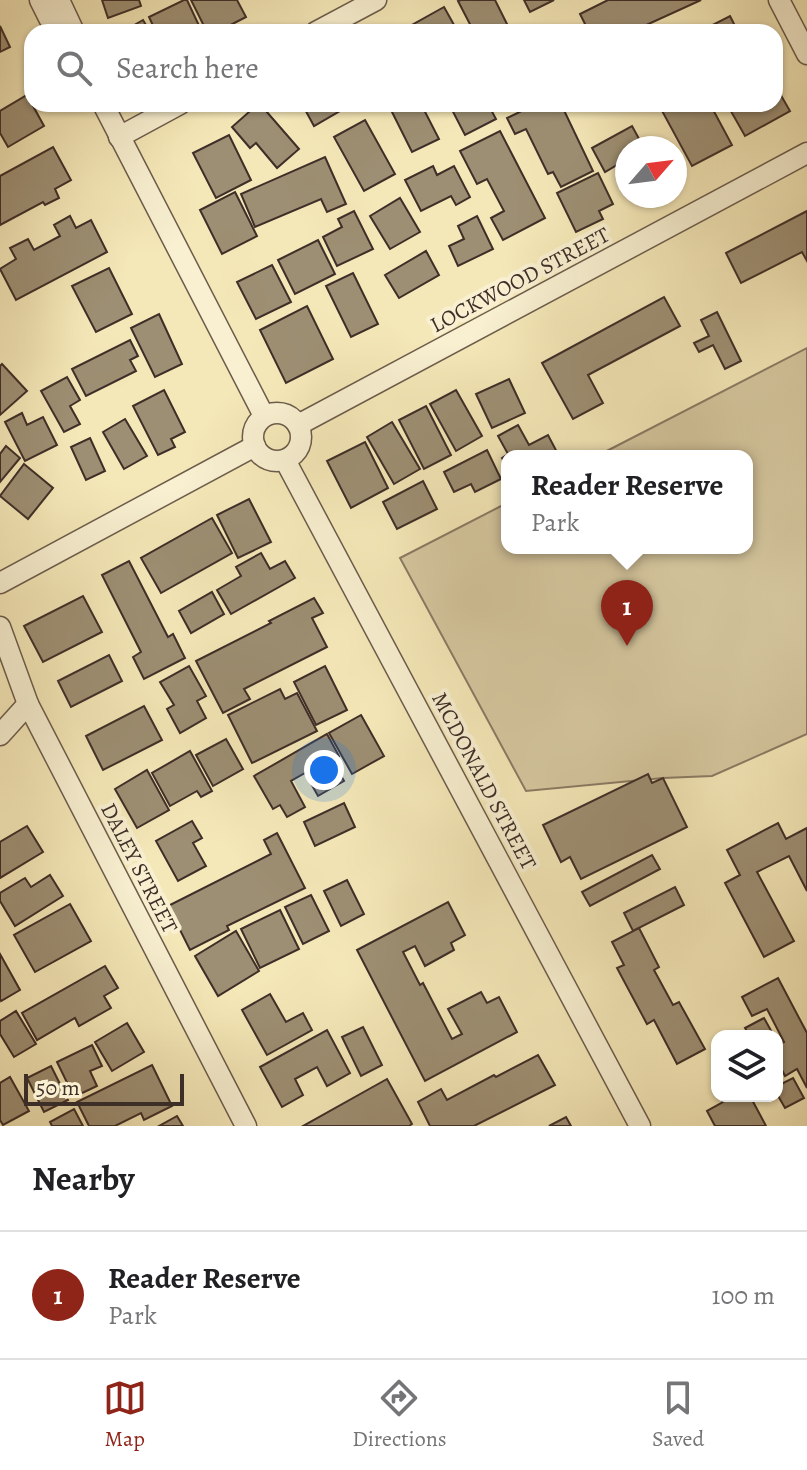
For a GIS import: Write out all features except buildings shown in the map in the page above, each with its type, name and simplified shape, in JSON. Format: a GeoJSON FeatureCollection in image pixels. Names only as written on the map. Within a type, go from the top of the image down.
{"type":"FeatureCollection","features":[{"type":"Feature","properties":{"kind":"street"},"geometry":{"type":"LineString","coordinates":[[40,0],[52,24]]}},
{"type":"Feature","properties":{"kind":"street"},"geometry":{"type":"LineString","coordinates":[[59,0],[70,24]]}},
{"type":"Feature","properties":{"kind":"street"},"geometry":{"type":"LineString","coordinates":[[331,24],[376,0]]}},
{"type":"Feature","properties":{"kind":"street"},"geometry":{"type":"LineString","coordinates":[[779,0],[807,54]]}},
{"type":"Feature","properties":{"kind":"street"},"geometry":{"type":"LineString","coordinates":[[107,112],[264,416]]}},
{"type":"Feature","properties":{"kind":"street"},"geometry":{"type":"LineString","coordinates":[[119,137],[165,112]]}},
{"type":"Feature","properties":{"kind":"street","name":"LOCKWOOD STREET"},"geometry":{"type":"LineString","coordinates":[[298,425],[807,153]]}},
{"type":"Feature","properties":{"kind":"street"},"geometry":{"type":"LineString","coordinates":[[283,413],[298,425],[301,441],[292,456],[276,461],[260,454],[255,446],[254,430],[264,416],[283,413]]}},
{"type":"Feature","properties":{"kind":"street"},"geometry":{"type":"LineString","coordinates":[[0,583],[255,446]]}},
{"type":"Feature","properties":{"kind":"street","name":"MCDONALD STREET"},"geometry":{"type":"LineString","coordinates":[[285,460],[640,1126]]}},
{"type":"Feature","properties":{"kind":"street","name":"DALEY STREET"},"geometry":{"type":"LineString","coordinates":[[0,627],[28,704],[246,1126]]}},
{"type":"Feature","properties":{"kind":"street"},"geometry":{"type":"LineString","coordinates":[[0,735],[28,704]]}},
{"type":"Feature","properties":{"kind":"shaded area"},"geometry":{"type":"Polygon","coordinates":[[[807,348],[807,734],[712,776],[526,791],[400,558],[501,506],[501,554],[753,554],[753,450],[609,450],[807,348]]]}},
{"type":"Feature","properties":{"kind":"place","name":"Reader Reserve"},"geometry":{"type":"Point","coordinates":[627,646]}}]}
